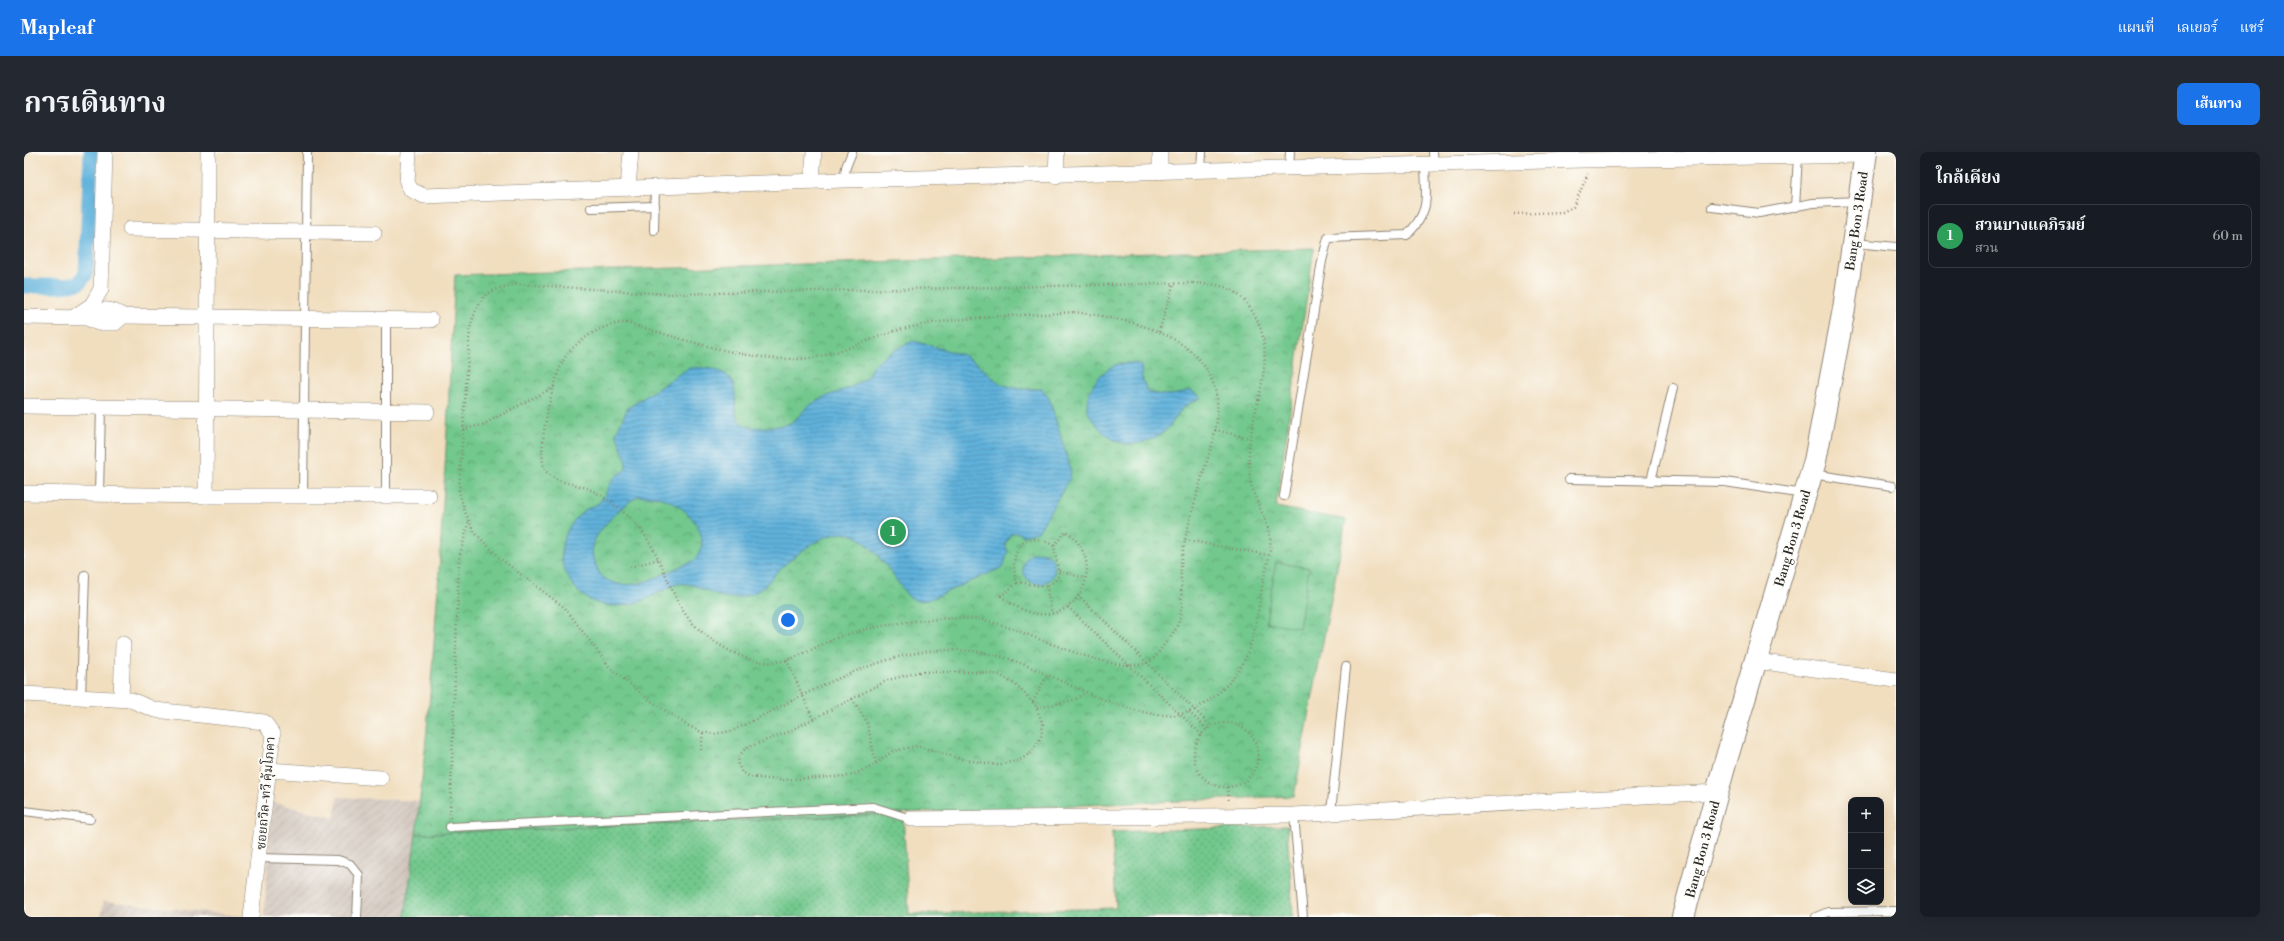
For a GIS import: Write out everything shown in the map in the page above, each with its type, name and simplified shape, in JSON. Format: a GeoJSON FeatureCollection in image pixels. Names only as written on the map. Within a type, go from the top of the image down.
{"type":"FeatureCollection","features":[{"type":"Feature","properties":{"kind":"main road","name":"Bang Bon 3 Road"},"geometry":{"type":"LineString","coordinates":[[1683,917],[1717,792],[1811,473],[1831,382],[1866,154]]}},
{"type":"Feature","properties":{"kind":"street"},"geometry":{"type":"LineString","coordinates":[[80,318],[92,305],[101,289],[105,152]]}},
{"type":"Feature","properties":{"kind":"street"},"geometry":{"type":"LineString","coordinates":[[206,496],[208,152]]}},
{"type":"Feature","properties":{"kind":"street"},"geometry":{"type":"LineString","coordinates":[[409,152],[407,182],[411,190],[424,196],[628,187],[844,180],[1056,176],[1289,169],[1431,161],[1586,158],[1798,157],[1866,154]]}},
{"type":"Feature","properties":{"kind":"street"},"geometry":{"type":"LineString","coordinates":[[628,187],[631,152]]}},
{"type":"Feature","properties":{"kind":"street"},"geometry":{"type":"LineString","coordinates":[[812,181],[814,152]]}},
{"type":"Feature","properties":{"kind":"street"},"geometry":{"type":"LineString","coordinates":[[1056,176],[1057,152]]}},
{"type":"Feature","properties":{"kind":"street"},"geometry":{"type":"LineString","coordinates":[[1160,152],[1160,172]]}},
{"type":"Feature","properties":{"kind":"street"},"geometry":{"type":"LineString","coordinates":[[130,229],[374,233]]}},
{"type":"Feature","properties":{"kind":"street"},"geometry":{"type":"LineString","coordinates":[[24,317],[80,318],[98,323],[115,323],[123,316],[431,320]]}},
{"type":"Feature","properties":{"kind":"street"},"geometry":{"type":"LineString","coordinates":[[24,406],[427,412]]}},
{"type":"Feature","properties":{"kind":"street"},"geometry":{"type":"LineString","coordinates":[[24,493],[206,496],[429,496]]}},
{"type":"Feature","properties":{"kind":"street"},"geometry":{"type":"LineString","coordinates":[[120,699],[123,644]]}},
{"type":"Feature","properties":{"kind":"street"},"geometry":{"type":"LineString","coordinates":[[1756,661],[1896,680]]}},
{"type":"Feature","properties":{"kind":"street","name":"ซอยถวิล-ทวี คุ้มโภคา"},"geometry":{"type":"LineString","coordinates":[[24,694],[131,700],[155,710],[228,716],[264,722],[273,734],[251,917]]}},
{"type":"Feature","properties":{"kind":"street"},"geometry":{"type":"LineString","coordinates":[[268,770],[380,778]]}},
{"type":"Feature","properties":{"kind":"street"},"geometry":{"type":"LineString","coordinates":[[911,819],[1294,815],[1717,792]]}},
{"type":"Feature","properties":{"kind":"lane"},"geometry":{"type":"LineString","coordinates":[[303,496],[307,152]]}},
{"type":"Feature","properties":{"kind":"lane"},"geometry":{"type":"LineString","coordinates":[[844,180],[846,167],[852,152]]}},
{"type":"Feature","properties":{"kind":"lane"},"geometry":{"type":"LineString","coordinates":[[1201,171],[1202,152]]}},
{"type":"Feature","properties":{"kind":"lane"},"geometry":{"type":"LineString","coordinates":[[1289,169],[1290,152]]}},
{"type":"Feature","properties":{"kind":"lane"},"geometry":{"type":"LineString","coordinates":[[1795,207],[1798,157]]}},
{"type":"Feature","properties":{"kind":"lane"},"geometry":{"type":"LineString","coordinates":[[1284,496],[1322,262],[1328,238],[1406,235],[1419,223],[1426,208],[1431,161]]}},
{"type":"Feature","properties":{"kind":"lane"},"geometry":{"type":"LineString","coordinates":[[654,230],[655,186]]}},
{"type":"Feature","properties":{"kind":"lane"},"geometry":{"type":"LineString","coordinates":[[1712,207],[1759,213],[1795,207],[1813,202],[1859,201]]}},
{"type":"Feature","properties":{"kind":"lane"},"geometry":{"type":"LineString","coordinates":[[591,208],[655,206]]}},
{"type":"Feature","properties":{"kind":"lane"},"geometry":{"type":"LineString","coordinates":[[1853,243],[1896,247]]}},
{"type":"Feature","properties":{"kind":"lane"},"geometry":{"type":"LineString","coordinates":[[386,320],[386,496]]}},
{"type":"Feature","properties":{"kind":"lane"},"geometry":{"type":"LineString","coordinates":[[1651,481],[1673,388]]}},
{"type":"Feature","properties":{"kind":"lane"},"geometry":{"type":"LineString","coordinates":[[99,494],[101,407]]}},
{"type":"Feature","properties":{"kind":"lane"},"geometry":{"type":"LineString","coordinates":[[1811,473],[1892,486]]}},
{"type":"Feature","properties":{"kind":"lane"},"geometry":{"type":"LineString","coordinates":[[1569,478],[1725,482],[1805,494]]}},
{"type":"Feature","properties":{"kind":"lane"},"geometry":{"type":"LineString","coordinates":[[81,697],[85,576]]}},
{"type":"Feature","properties":{"kind":"lane"},"geometry":{"type":"LineString","coordinates":[[1331,812],[1346,667]]}},
{"type":"Feature","properties":{"kind":"lane"},"geometry":{"type":"LineString","coordinates":[[450,827],[873,807],[911,819]]}},
{"type":"Feature","properties":{"kind":"lane"},"geometry":{"type":"LineString","coordinates":[[24,811],[90,819]]}},
{"type":"Feature","properties":{"kind":"lane"},"geometry":{"type":"LineString","coordinates":[[1294,815],[1303,917]]}},
{"type":"Feature","properties":{"kind":"lane"},"geometry":{"type":"LineString","coordinates":[[258,858],[338,860],[350,864],[359,875],[357,917]]}},
{"type":"Feature","properties":{"kind":"lane"},"geometry":{"type":"LineString","coordinates":[[1816,917],[1828,912],[1896,911]]}},
{"type":"Feature","properties":{"kind":"path"},"geometry":{"type":"LineString","coordinates":[[1514,214],[1562,212],[1573,207],[1579,196],[1586,158]]}},
{"type":"Feature","properties":{"kind":"path"},"geometry":{"type":"LineString","coordinates":[[517,284],[667,294],[1219,284],[1226,287],[1246,302],[1258,321],[1265,346],[1265,366],[1250,438],[1250,475],[1252,490],[1269,530],[1271,542],[1253,638],[1241,669],[1228,683],[1194,710],[1181,714],[1166,716],[1146,712],[1086,693],[1010,659],[985,653],[956,650],[931,650],[891,659],[836,680],[732,731],[714,734],[703,732],[685,724],[647,698],[610,668],[565,608],[502,560],[475,533],[459,490],[463,429],[470,328],[476,308],[484,296],[494,289],[517,284]]}},
{"type":"Feature","properties":{"kind":"path"},"geometry":{"type":"LineString","coordinates":[[1159,332],[1174,284]]}},
{"type":"Feature","properties":{"kind":"path"},"geometry":{"type":"LineString","coordinates":[[1074,312],[1135,322],[1180,342],[1203,363],[1217,398],[1215,430],[1185,540],[1178,625],[1152,660],[1138,664],[1113,662],[1075,654],[1013,629],[979,619],[948,619],[878,627],[842,636],[787,660],[773,663],[743,657],[704,632],[688,618],[680,606],[659,559],[648,539],[634,522],[617,507],[588,489],[552,477],[545,469],[541,460],[541,445],[554,386],[565,357],[579,344],[601,328],[614,322],[626,323],[725,349],[766,357],[798,359],[825,355],[910,327],[954,321],[1074,312]]}},
{"type":"Feature","properties":{"kind":"path"},"geometry":{"type":"LineString","coordinates":[[463,429],[482,425],[554,386]]}},
{"type":"Feature","properties":{"kind":"path"},"geometry":{"type":"LineString","coordinates":[[1215,430],[1250,438]]}},
{"type":"Feature","properties":{"kind":"path"},"geometry":{"type":"LineString","coordinates":[[450,827],[459,559],[469,519]]}},
{"type":"Feature","properties":{"kind":"path"},"geometry":{"type":"LineString","coordinates":[[1066,530],[1080,543],[1085,556],[1087,570],[1085,578],[1078,595],[1068,607],[1061,612],[1052,614],[1033,614],[1021,610],[1001,596],[1017,582],[1026,582],[1037,587],[1046,586],[1054,582],[1059,575],[1059,571],[1054,546],[1066,530]]}},
{"type":"Feature","properties":{"kind":"path"},"geometry":{"type":"LineString","coordinates":[[1017,582],[1013,570],[1013,560],[1015,552],[1021,544],[1038,538],[1054,546]]}},
{"type":"Feature","properties":{"kind":"path"},"geometry":{"type":"LineString","coordinates":[[1185,540],[1268,555]]}},
{"type":"Feature","properties":{"kind":"path"},"geometry":{"type":"LineString","coordinates":[[630,567],[659,559]]}},
{"type":"Feature","properties":{"kind":"path"},"geometry":{"type":"LineString","coordinates":[[1059,571],[1085,578]]}},
{"type":"Feature","properties":{"kind":"path"},"geometry":{"type":"LineString","coordinates":[[1046,586],[1052,614]]}},
{"type":"Feature","properties":{"kind":"path"},"geometry":{"type":"LineString","coordinates":[[1078,595],[1212,727]]}},
{"type":"Feature","properties":{"kind":"path"},"geometry":{"type":"LineString","coordinates":[[1068,607],[1202,735]]}},
{"type":"Feature","properties":{"kind":"path"},"geometry":{"type":"LineString","coordinates":[[787,660],[813,719]]}},
{"type":"Feature","properties":{"kind":"path"},"geometry":{"type":"LineString","coordinates":[[919,672],[981,672],[1000,675],[1017,686],[1037,708],[1043,724],[1041,737],[1032,752],[1020,760],[997,765],[962,759],[918,746],[893,751],[876,764],[850,776],[778,780],[750,777],[741,770],[738,764],[739,756],[746,748],[788,732],[852,699],[888,680],[919,672]]}},
{"type":"Feature","properties":{"kind":"path"},"geometry":{"type":"LineString","coordinates":[[1033,702],[1048,675]]}},
{"type":"Feature","properties":{"kind":"path"},"geometry":{"type":"LineString","coordinates":[[1037,708],[1074,700],[1086,693]]}},
{"type":"Feature","properties":{"kind":"path"},"geometry":{"type":"LineString","coordinates":[[852,699],[867,722],[876,764]]}},
{"type":"Feature","properties":{"kind":"path"},"geometry":{"type":"LineString","coordinates":[[1188,712],[1207,729]]}},
{"type":"Feature","properties":{"kind":"path"},"geometry":{"type":"LineString","coordinates":[[1228,723],[1238,726],[1247,732],[1254,740],[1258,750],[1258,761],[1254,771],[1247,780],[1237,785],[1227,787],[1217,786],[1200,774],[1194,756],[1195,746],[1207,729],[1228,723]]}},
{"type":"Feature","properties":{"kind":"path"},"geometry":{"type":"LineString","coordinates":[[701,750],[703,732]]}},
{"type":"Feature","properties":{"kind":"shaded area"},"geometry":{"type":"Polygon","coordinates":[[[338,797],[420,801],[405,917],[264,917],[272,802],[334,818],[338,797]]]}},
{"type":"Feature","properties":{"kind":"shaded area"},"geometry":{"type":"Polygon","coordinates":[[[104,901],[250,917],[101,917],[104,901]]]}},
{"type":"Feature","properties":{"kind":"green space"},"geometry":{"type":"Polygon","coordinates":[[[1314,248],[1276,507],[1346,520],[1294,796],[416,834],[424,764],[435,625],[455,275],[1314,248]]]}},
{"type":"Feature","properties":{"kind":"green space"},"geometry":{"type":"Polygon","coordinates":[[[1276,562],[1309,568],[1299,628],[1266,622],[1276,562]]]}},
{"type":"Feature","properties":{"kind":"green space"},"geometry":{"type":"Polygon","coordinates":[[[903,814],[909,914],[1116,908],[1112,832],[1287,826],[1293,917],[405,917],[416,834],[903,814]]]}},
{"type":"Feature","properties":{"kind":"water"},"geometry":{"type":"Polygon","coordinates":[[[914,341],[963,355],[976,363],[1000,384],[1020,389],[1042,389],[1049,398],[1071,470],[1070,478],[1038,532],[1023,536],[1019,533],[1011,533],[1005,544],[1008,552],[1003,567],[928,600],[918,601],[910,598],[873,550],[864,541],[854,535],[845,533],[828,536],[812,544],[782,567],[766,585],[758,591],[741,597],[730,598],[720,596],[695,586],[678,584],[641,601],[619,606],[608,606],[589,599],[580,593],[572,584],[566,574],[563,564],[561,553],[563,542],[574,520],[585,510],[601,501],[614,478],[626,469],[626,460],[616,433],[628,408],[687,369],[702,368],[723,373],[730,379],[734,386],[737,418],[742,424],[754,428],[784,425],[796,419],[809,406],[823,398],[861,382],[867,377],[872,367],[879,360],[914,341]],[[638,496],[611,518],[598,533],[592,547],[593,559],[598,571],[604,578],[612,582],[629,585],[648,581],[690,563],[697,557],[701,547],[702,538],[699,529],[686,512],[668,500],[659,497],[638,496]]]}},
{"type":"Feature","properties":{"kind":"water"},"geometry":{"type":"Polygon","coordinates":[[[1134,363],[1141,366],[1142,378],[1147,391],[1168,395],[1179,394],[1190,390],[1201,397],[1183,408],[1160,435],[1147,441],[1131,444],[1116,441],[1103,432],[1090,416],[1087,406],[1087,399],[1092,386],[1107,370],[1119,364],[1134,363]]]}},
{"type":"Feature","properties":{"kind":"water"},"geometry":{"type":"Polygon","coordinates":[[[1036,552],[1042,552],[1052,559],[1055,568],[1054,574],[1048,581],[1042,584],[1036,584],[1026,577],[1023,571],[1023,565],[1030,555],[1036,552]]]}},
{"type":"Feature","properties":{"kind":"waterway"},"geometry":{"type":"LineString","coordinates":[[24,286],[63,286],[79,283],[86,274],[91,152]]}},
{"type":"Feature","properties":{"kind":"place","name":"สวนบางแคภิรมย์"},"geometry":{"type":"Point","coordinates":[893,532]}}]}
